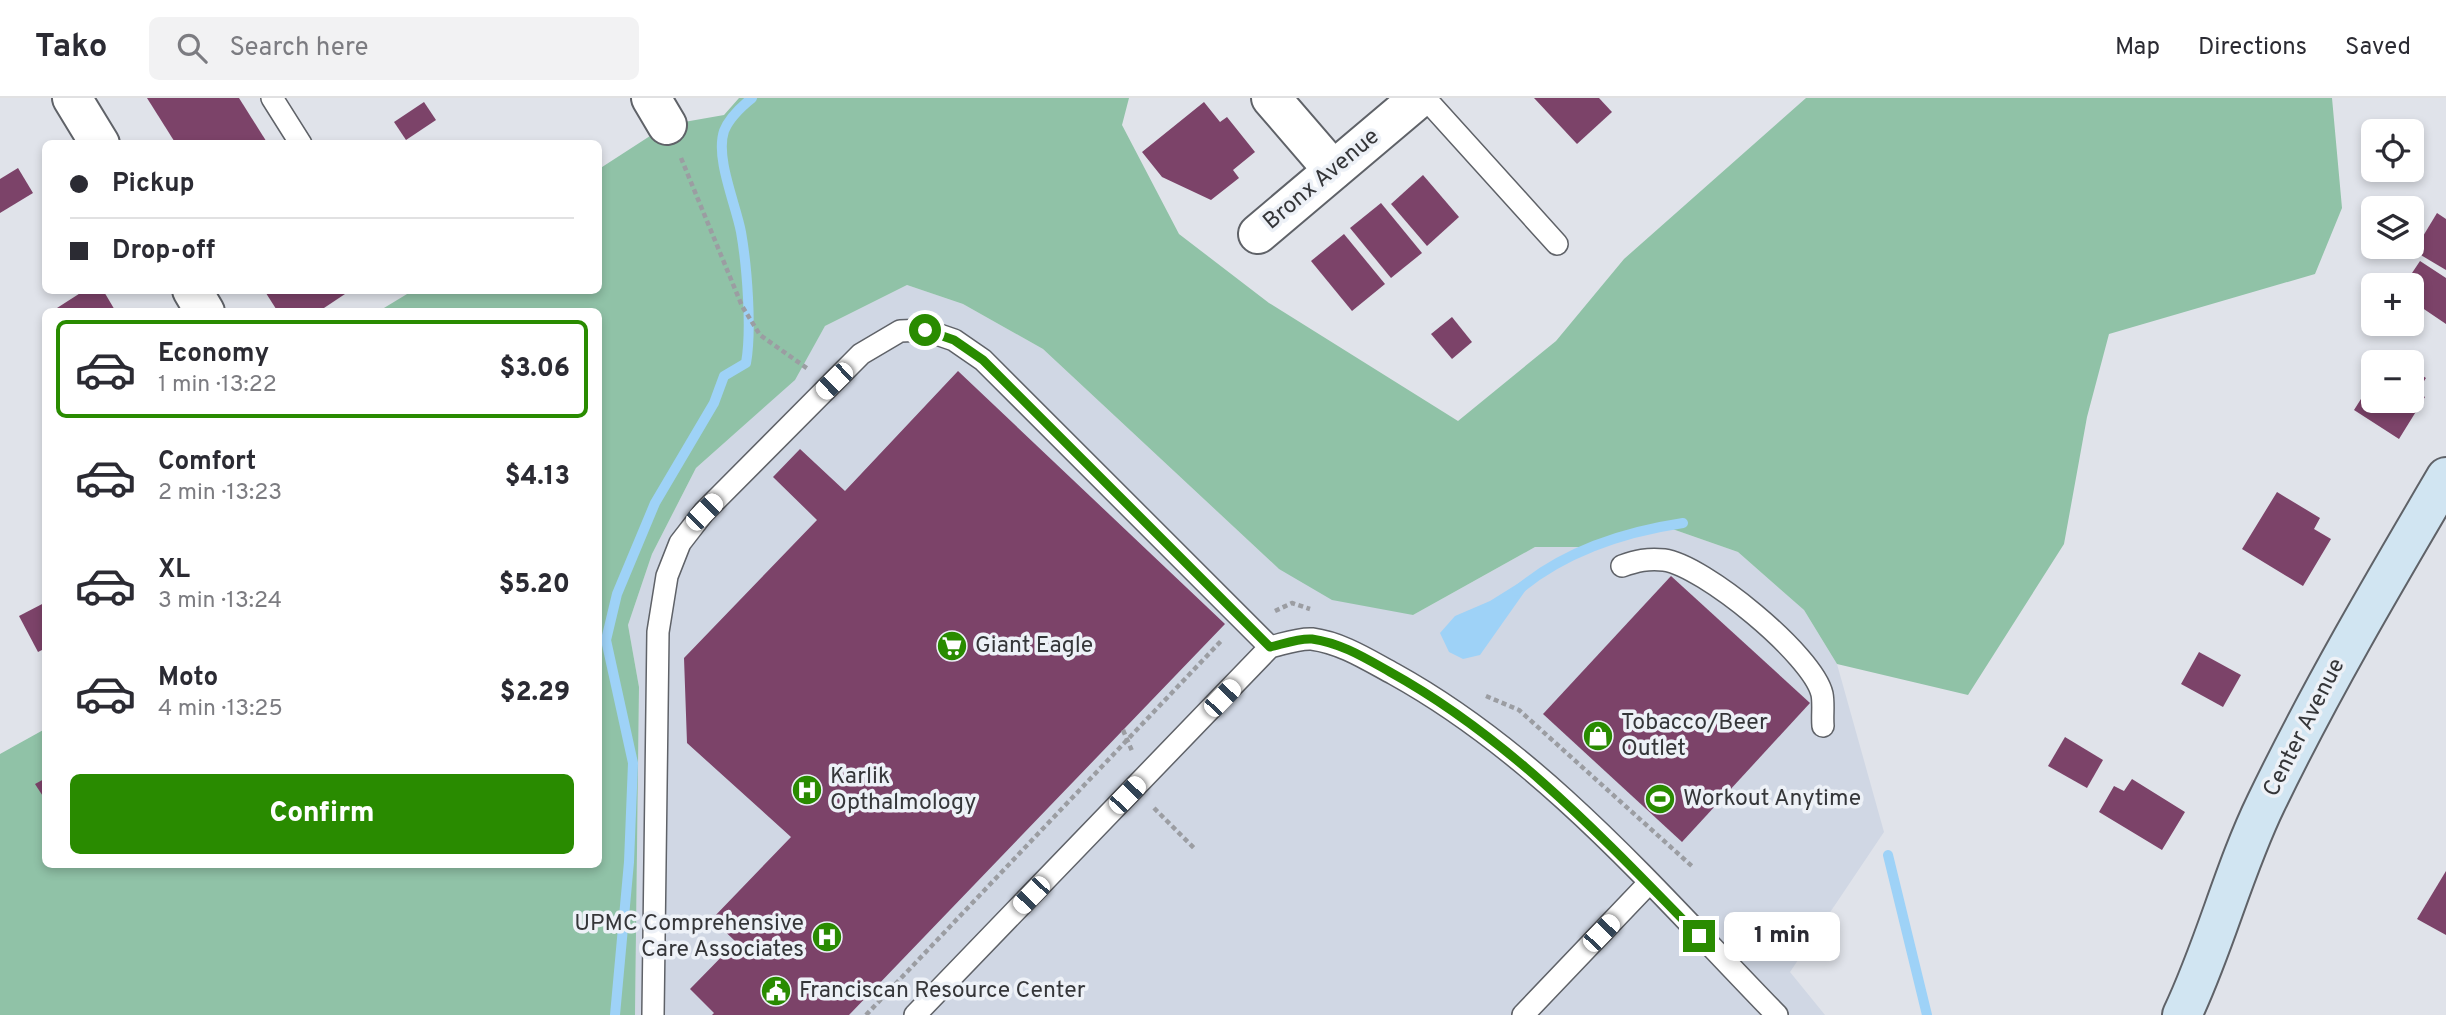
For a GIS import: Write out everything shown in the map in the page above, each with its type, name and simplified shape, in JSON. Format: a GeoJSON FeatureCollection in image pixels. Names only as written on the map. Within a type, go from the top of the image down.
{"type":"FeatureCollection","features":[{"type":"Feature","properties":{"kind":"street"},"geometry":{"type":"LineString","coordinates":[[72,98],[98,140]]}},
{"type":"Feature","properties":{"kind":"street"},"geometry":{"type":"LineString","coordinates":[[1271,98],[1333,170]]}},
{"type":"Feature","properties":{"kind":"street","name":"Bronx Avenue"},"geometry":{"type":"LineString","coordinates":[[1258,234],[1419,98]]}},
{"type":"Feature","properties":{"kind":"street","name":"Center Avenue"},"geometry":{"type":"LineString","coordinates":[[2189,1008],[2239,862],[2266,803],[2352,636],[2446,477]]}},
{"type":"Feature","properties":{"kind":"lane"},"geometry":{"type":"LineString","coordinates":[[272,98],[298,140]]}},
{"type":"Feature","properties":{"kind":"lane"},"geometry":{"type":"LineString","coordinates":[[1425,98],[1557,243]]}},
{"type":"Feature","properties":{"kind":"lane"},"geometry":{"type":"LineString","coordinates":[[653,1015],[658,632],[667,576],[680,543],[704,512],[861,354],[900,331],[925,330],[954,340],[983,360],[1270,647]]}},
{"type":"Feature","properties":{"kind":"lane"},"geometry":{"type":"LineString","coordinates":[[1622,566],[1641,559],[1667,560],[1718,586],[1772,629],[1806,665],[1822,693],[1823,726]]}},
{"type":"Feature","properties":{"kind":"lane"},"geometry":{"type":"LineString","coordinates":[[915,1015],[1270,647],[1310,639],[1349,649],[1414,685],[1525,764],[1777,1015]]}},
{"type":"Feature","properties":{"kind":"lane"},"geometry":{"type":"LineString","coordinates":[[1522,1015],[1648,884]]}},
{"type":"Feature","properties":{"kind":"path"},"geometry":{"type":"LineString","coordinates":[[659,111],[741,306],[760,335],[795,362],[834,381]]}},
{"type":"Feature","properties":{"kind":"path"},"geometry":{"type":"LineString","coordinates":[[866,1015],[1229,633],[1292,603],[1315,610]]}},
{"type":"Feature","properties":{"kind":"path"},"geometry":{"type":"LineString","coordinates":[[1186,665],[1192,671]]}},
{"type":"Feature","properties":{"kind":"path"},"geometry":{"type":"LineString","coordinates":[[1480,694],[1520,710],[1694,868]]}},
{"type":"Feature","properties":{"kind":"shaded area"},"geometry":{"type":"Polygon","coordinates":[[[907,285],[963,304],[1043,349],[1279,569],[1413,615],[1535,547],[1600,547],[1658,524],[1738,552],[1804,610],[1837,664],[1884,832],[1790,972],[1825,1015],[635,1015],[639,687],[628,625],[652,554],[696,468],[794,380],[825,326],[907,285]]]}},
{"type":"Feature","properties":{"kind":"green space"},"geometry":{"type":"Polygon","coordinates":[[[739,98],[1129,98],[1122,125],[1179,234],[1269,303],[1458,421],[1556,341],[1624,259],[1806,98],[2332,98],[2342,208],[2315,274],[2109,334],[2087,417],[2064,544],[1968,695],[1837,664],[1804,610],[1738,552],[1658,524],[1600,547],[1535,547],[1413,615],[1332,600],[1279,569],[1043,349],[963,304],[907,285],[825,326],[795,380],[696,468],[652,554],[628,625],[639,687],[635,1015],[0,1015],[0,754],[42,731],[42,868],[602,868],[602,308],[384,308],[407,294],[602,294],[602,167],[667,125],[724,115],[739,98]]]}},
{"type":"Feature","properties":{"kind":"water"},"geometry":{"type":"Polygon","coordinates":[[[1527,578],[1528,587],[1480,655],[1463,659],[1449,652],[1440,633],[1455,616],[1490,601],[1527,578]]]}},
{"type":"Feature","properties":{"kind":"building"},"geometry":{"type":"Polygon","coordinates":[[[147,98],[239,98],[265,140],[173,140],[147,98]]]}},
{"type":"Feature","properties":{"kind":"building"},"geometry":{"type":"Polygon","coordinates":[[[1534,98],[1599,98],[1612,112],[1577,144],[1534,98]]]}},
{"type":"Feature","properties":{"kind":"building"},"geometry":{"type":"Polygon","coordinates":[[[424,102],[436,120],[406,140],[394,122],[424,102]]]}},
{"type":"Feature","properties":{"kind":"building"},"geometry":{"type":"Polygon","coordinates":[[[1204,102],[1220,122],[1227,117],[1255,152],[1233,170],[1239,178],[1211,200],[1162,177],[1142,152],[1204,102]]]}},
{"type":"Feature","properties":{"kind":"building"},"geometry":{"type":"Polygon","coordinates":[[[18,168],[33,193],[0,213],[0,179],[18,168]]]}},
{"type":"Feature","properties":{"kind":"building"},"geometry":{"type":"Polygon","coordinates":[[[1423,175],[1459,217],[1427,246],[1391,204],[1423,175]]]}},
{"type":"Feature","properties":{"kind":"building"},"geometry":{"type":"Polygon","coordinates":[[[1381,203],[1422,253],[1391,278],[1350,228],[1381,203]]]}},
{"type":"Feature","properties":{"kind":"building"},"geometry":{"type":"Polygon","coordinates":[[[2437,213],[2446,219],[2446,270],[2424,257],[2424,234],[2437,213]]]}},
{"type":"Feature","properties":{"kind":"building"},"geometry":{"type":"Polygon","coordinates":[[[1344,234],[1385,284],[1352,311],[1311,261],[1344,234]]]}},
{"type":"Feature","properties":{"kind":"building"},"geometry":{"type":"Polygon","coordinates":[[[2420,261],[2446,278],[2446,324],[2424,309],[2424,273],[2412,273],[2420,261]]]}},
{"type":"Feature","properties":{"kind":"building"},"geometry":{"type":"Polygon","coordinates":[[[79,294],[105,294],[114,308],[57,308],[79,294]]]}},
{"type":"Feature","properties":{"kind":"building"},"geometry":{"type":"Polygon","coordinates":[[[267,294],[345,294],[324,308],[275,308],[267,294]]]}},
{"type":"Feature","properties":{"kind":"building"},"geometry":{"type":"Polygon","coordinates":[[[1452,317],[1472,342],[1452,359],[1431,334],[1452,317]]]}},
{"type":"Feature","properties":{"kind":"building"},"geometry":{"type":"Polygon","coordinates":[[[958,371],[1225,624],[849,1015],[712,1015],[714,1013],[690,989],[736,942],[712,919],[791,837],[687,743],[684,658],[817,520],[773,477],[800,449],[845,491],[958,371]]]}},
{"type":"Feature","properties":{"kind":"building"},"geometry":{"type":"Polygon","coordinates":[[[2361,399],[2361,413],[2415,413],[2399,439],[2354,410],[2361,399]]]}},
{"type":"Feature","properties":{"kind":"building"},"geometry":{"type":"Polygon","coordinates":[[[2277,492],[2320,518],[2314,529],[2331,539],[2303,586],[2242,549],[2277,492]]]}},
{"type":"Feature","properties":{"kind":"building"},"geometry":{"type":"Polygon","coordinates":[[[1671,576],[1810,703],[1682,842],[1543,714],[1671,576]]]}},
{"type":"Feature","properties":{"kind":"building"},"geometry":{"type":"Polygon","coordinates":[[[42,604],[42,650],[38,652],[19,616],[42,604]]]}},
{"type":"Feature","properties":{"kind":"building"},"geometry":{"type":"Polygon","coordinates":[[[2199,652],[2241,675],[2223,707],[2181,684],[2199,652]]]}},
{"type":"Feature","properties":{"kind":"building"},"geometry":{"type":"Polygon","coordinates":[[[2065,737],[2103,760],[2087,788],[2048,766],[2065,737]]]}},
{"type":"Feature","properties":{"kind":"building"},"geometry":{"type":"Polygon","coordinates":[[[2132,779],[2185,812],[2162,850],[2099,812],[2114,786],[2124,791],[2132,779]]]}},
{"type":"Feature","properties":{"kind":"building"},"geometry":{"type":"Polygon","coordinates":[[[42,780],[42,795],[35,784],[42,780]]]}},
{"type":"Feature","properties":{"kind":"building"},"geometry":{"type":"Polygon","coordinates":[[[2446,871],[2446,935],[2417,919],[2446,871]]]}},
{"type":"Feature","properties":{"kind":"waterway"},"geometry":{"type":"LineString","coordinates":[[615,1015],[629,862],[633,763],[606,640],[617,594],[655,503],[714,403],[724,376],[746,363],[749,316],[745,262],[741,232],[724,168],[722,142],[729,121],[752,98]]}},
{"type":"Feature","properties":{"kind":"waterway"},"geometry":{"type":"LineString","coordinates":[[1517,591],[1554,565],[1595,545],[1638,532],[1683,523]]}},
{"type":"Feature","properties":{"kind":"waterway"},"geometry":{"type":"LineString","coordinates":[[1888,855],[1927,1015]]}},
{"type":"Feature","properties":{"kind":"place","name":"Giant Eagle"},"geometry":{"type":"Point","coordinates":[952,646]}},
{"type":"Feature","properties":{"kind":"place","name":"Tobacco/Beer Outlet"},"geometry":{"type":"Point","coordinates":[1598,736]}},
{"type":"Feature","properties":{"kind":"place","name":"Karlik Opthalmology"},"geometry":{"type":"Point","coordinates":[807,790]}},
{"type":"Feature","properties":{"kind":"place","name":"Workout Anytime"},"geometry":{"type":"Point","coordinates":[1660,799]}},
{"type":"Feature","properties":{"kind":"place","name":"UPMC Comprehensive Care Associates"},"geometry":{"type":"Point","coordinates":[827,937]}},
{"type":"Feature","properties":{"kind":"place","name":"Franciscan Resource Center"},"geometry":{"type":"Point","coordinates":[776,991]}},
{"type":"Feature","properties":{"kind":"route"},"geometry":{"type":"LineString","coordinates":[[925,330],[954,340],[983,360],[1190,564],[1270,647],[1310,639],[1349,649],[1414,685],[1468,720],[1525,764],[1597,831],[1699,936]]}}]}
